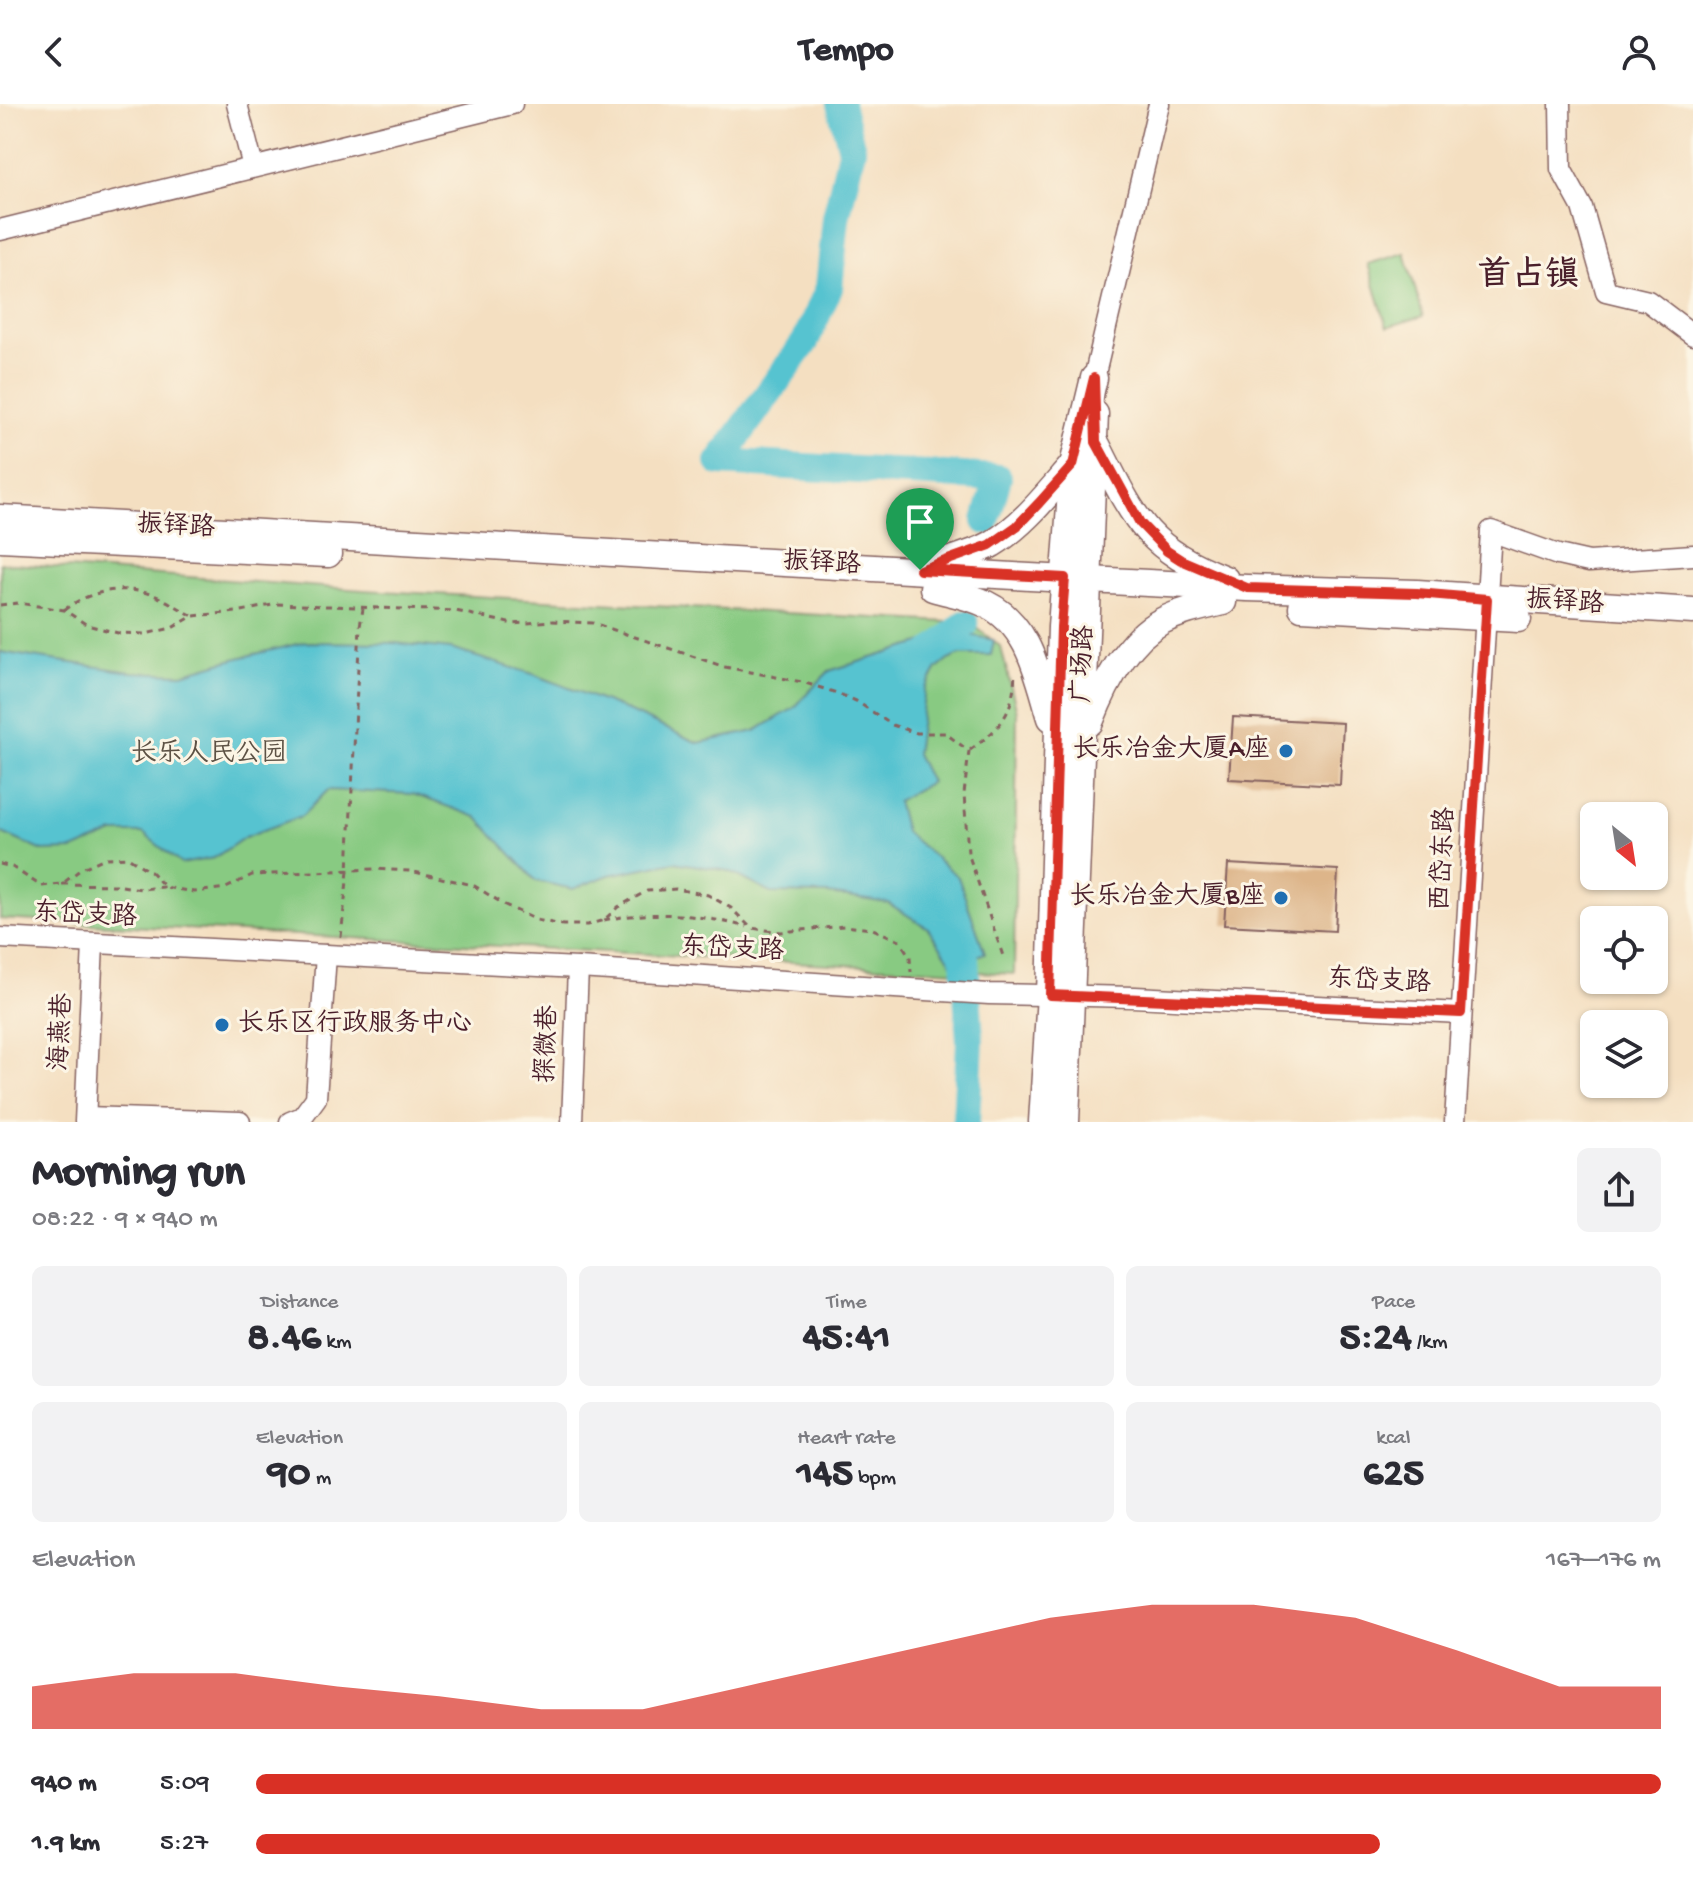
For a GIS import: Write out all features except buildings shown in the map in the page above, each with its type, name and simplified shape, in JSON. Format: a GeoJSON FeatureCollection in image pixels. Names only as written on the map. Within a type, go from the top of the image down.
{"type":"FeatureCollection","features":[{"type":"Feature","properties":{"kind":"main road","name":"广场路"},"geometry":{"type":"LineString","coordinates":[[1076,586],[1096,442],[1094,378]]}},
{"type":"Feature","properties":{"kind":"main road","name":"广场路"},"geometry":{"type":"LineString","coordinates":[[1066,1122],[1061,996],[1076,586],[1073,465],[1094,378]]}},
{"type":"Feature","properties":{"kind":"main road"},"geometry":{"type":"LineString","coordinates":[[1096,442],[1140,523],[1156,541],[1181,560],[1247,588]]}},
{"type":"Feature","properties":{"kind":"main road"},"geometry":{"type":"LineString","coordinates":[[926,579],[1004,536],[1024,519],[1073,465]]}},
{"type":"Feature","properties":{"kind":"main road","name":"振铎路"},"geometry":{"type":"LineString","coordinates":[[0,518],[926,579]]}},
{"type":"Feature","properties":{"kind":"main road","name":"振铎路"},"geometry":{"type":"LineString","coordinates":[[0,538],[1076,586],[1417,593],[1486,608],[1693,628]]}},
{"type":"Feature","properties":{"kind":"main road"},"geometry":{"type":"LineString","coordinates":[[926,579],[984,602],[1008,618],[1026,644],[1070,740]]}},
{"type":"Feature","properties":{"kind":"main road","name":"振铎路"},"geometry":{"type":"LineString","coordinates":[[1076,586],[1223,602],[1693,611]]}},
{"type":"Feature","properties":{"kind":"main road"},"geometry":{"type":"LineString","coordinates":[[1070,740],[1119,664],[1138,641],[1161,621],[1223,602]]}},
{"type":"Feature","properties":{"kind":"main road","name":"广场路"},"geometry":{"type":"LineString","coordinates":[[1042,1122],[1061,996]]}},
{"type":"Feature","properties":{"kind":"street"},"geometry":{"type":"LineString","coordinates":[[237,104],[253,167]]}},
{"type":"Feature","properties":{"kind":"street"},"geometry":{"type":"LineString","coordinates":[[0,230],[512,104]]}},
{"type":"Feature","properties":{"kind":"street"},"geometry":{"type":"LineString","coordinates":[[1094,378],[1159,104]]}},
{"type":"Feature","properties":{"kind":"street"},"geometry":{"type":"LineString","coordinates":[[1560,104],[1561,169],[1582,207],[1606,291],[1648,301],[1693,335]]}},
{"type":"Feature","properties":{"kind":"street","name":"西岱东路"},"geometry":{"type":"LineString","coordinates":[[1455,1122],[1491,531],[1558,555],[1589,562],[1693,555]]}},
{"type":"Feature","properties":{"kind":"street","name":"东岱支路"},"geometry":{"type":"LineString","coordinates":[[0,938],[578,968],[915,980],[989,994],[1461,1013]]}},
{"type":"Feature","properties":{"kind":"street","name":"海燕巷"},"geometry":{"type":"LineString","coordinates":[[86,1119],[93,944]]}},
{"type":"Feature","properties":{"kind":"street"},"geometry":{"type":"LineString","coordinates":[[290,1122],[302,1117],[316,1098],[332,956]]}},
{"type":"Feature","properties":{"kind":"street","name":"探微巷"},"geometry":{"type":"LineString","coordinates":[[572,1122],[578,968]]}},
{"type":"Feature","properties":{"kind":"street"},"geometry":{"type":"LineString","coordinates":[[86,1119],[240,1122]]}},
{"type":"Feature","properties":{"kind":"path"},"geometry":{"type":"LineString","coordinates":[[64,610],[80,598],[109,590],[152,594],[193,616]]}},
{"type":"Feature","properties":{"kind":"path"},"geometry":{"type":"LineString","coordinates":[[0,605],[18,603],[64,610],[87,625],[118,633],[145,634],[172,628],[193,616],[277,604],[456,611],[513,624],[552,621],[593,623],[725,667],[802,682],[837,693],[892,725],[917,733],[945,733],[969,751]]}},
{"type":"Feature","properties":{"kind":"path"},"geometry":{"type":"LineString","coordinates":[[332,956],[348,871],[363,609]]}},
{"type":"Feature","properties":{"kind":"path"},"geometry":{"type":"LineString","coordinates":[[1003,956],[968,853],[964,794],[969,751],[997,730],[1010,709],[1015,694],[1015,663]]}},
{"type":"Feature","properties":{"kind":"path"},"geometry":{"type":"LineString","coordinates":[[62,884],[81,869],[105,858],[128,857],[152,873],[165,887]]}},
{"type":"Feature","properties":{"kind":"path"},"geometry":{"type":"LineString","coordinates":[[0,864],[12,867],[41,886],[115,885],[141,889],[165,887],[194,892],[226,888],[252,875],[374,869],[410,871],[473,885],[536,920],[587,925],[649,914],[682,913],[781,932],[844,926],[873,929],[900,941],[910,957],[915,980]]}},
{"type":"Feature","properties":{"kind":"path"},"geometry":{"type":"LineString","coordinates":[[604,920],[618,907],[647,891],[676,889],[708,895],[731,908],[751,928]]}},
{"type":"Feature","properties":{"kind":"green space"},"geometry":{"type":"Polygon","coordinates":[[[1405,253],[1423,316],[1387,327],[1368,264],[1405,253]]]}},
{"type":"Feature","properties":{"kind":"green space","name":"长乐人民公园"},"geometry":{"type":"Polygon","coordinates":[[[0,563],[363,590],[948,622],[977,628],[1001,647],[1017,712],[1014,974],[0,919],[0,563]]]}},
{"type":"Feature","properties":{"kind":"water"},"geometry":{"type":"Polygon","coordinates":[[[957,632],[994,640],[991,655],[960,655],[937,669],[925,689],[916,754],[930,782],[897,801],[905,832],[958,877],[985,953],[953,965],[928,928],[888,903],[828,894],[771,893],[729,871],[674,862],[609,875],[573,889],[536,881],[477,817],[413,794],[328,790],[302,816],[245,837],[214,858],[181,864],[143,833],[114,833],[73,850],[43,851],[0,832],[0,652],[131,672],[182,674],[306,642],[394,643],[451,649],[533,674],[621,708],[698,743],[755,731],[794,708],[829,671],[957,632]]]}},
{"type":"Feature","properties":{"kind":"waterway"},"geometry":{"type":"LineString","coordinates":[[840,104],[852,149],[836,218],[829,288],[805,342],[719,462],[998,478],[986,521]]}},
{"type":"Feature","properties":{"kind":"waterway"},"geometry":{"type":"LineString","coordinates":[[928,656],[965,624]]}},
{"type":"Feature","properties":{"kind":"waterway"},"geometry":{"type":"LineString","coordinates":[[949,928],[965,958],[970,1041],[966,1122]]}},
{"type":"Feature","properties":{"kind":"place","name":"长乐冶金大厦A座"},"geometry":{"type":"Point","coordinates":[1286,751]}},
{"type":"Feature","properties":{"kind":"place","name":"长乐冶金大厦B座"},"geometry":{"type":"Point","coordinates":[1281,898]}},
{"type":"Feature","properties":{"kind":"place","name":"长乐区行政服务中心"},"geometry":{"type":"Point","coordinates":[222,1025]}},
{"type":"Feature","properties":{"kind":"district","name":"首占镇"},"geometry":{"type":"Point","coordinates":[1528,278]}},
{"type":"Feature","properties":{"kind":"route"},"geometry":{"type":"LineString","coordinates":[[1094,378],[1096,442],[1140,523],[1167,551],[1181,560],[1247,588],[1417,593],[1487,599],[1461,1013],[1050,995],[1065,578],[920,570],[990,545],[1017,526],[1039,503],[1073,465],[1094,378]]}}]}
